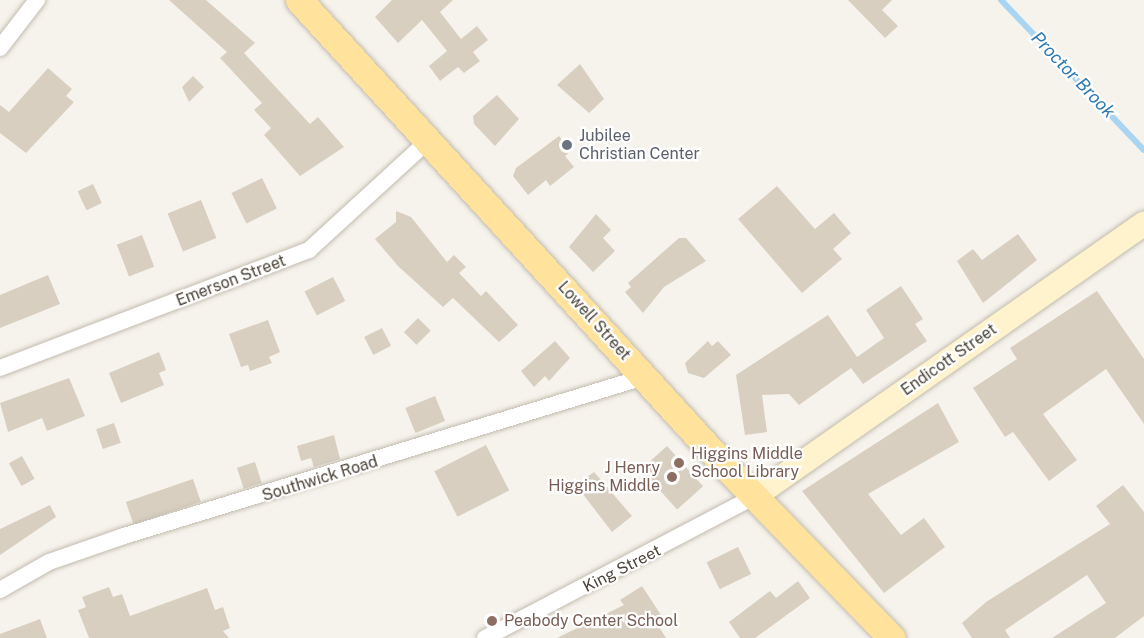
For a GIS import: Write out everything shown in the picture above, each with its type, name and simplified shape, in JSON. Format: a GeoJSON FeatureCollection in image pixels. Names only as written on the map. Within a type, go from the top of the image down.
{"type":"FeatureCollection","features":[{"type":"Feature","properties":{"kind":"main road","name":"Lowell Street"},"geometry":{"type":"LineString","coordinates":[[299,0],[754,496],[892,638]]}},
{"type":"Feature","properties":{"kind":"street"},"geometry":{"type":"LineString","coordinates":[[0,48],[37,0]]}},
{"type":"Feature","properties":{"kind":"street","name":"Emerson Street"},"geometry":{"type":"LineString","coordinates":[[0,368],[309,250],[429,140]]}},
{"type":"Feature","properties":{"kind":"street","name":"Endicott Street"},"geometry":{"type":"LineString","coordinates":[[754,496],[1144,224]]}},
{"type":"Feature","properties":{"kind":"street","name":"Southwick Road"},"geometry":{"type":"LineString","coordinates":[[0,590],[49,562],[124,536],[644,377]]}},
{"type":"Feature","properties":{"kind":"street","name":"King Street"},"geometry":{"type":"LineString","coordinates":[[485,638],[754,496]]}},
{"type":"Feature","properties":{"kind":"building"},"geometry":{"type":"Polygon","coordinates":[[[169,0],[206,0],[255,43],[244,53],[310,124],[318,117],[344,147],[300,176],[264,135],[271,128],[254,110],[262,103],[220,58],[227,52],[169,0]]]}},
{"type":"Feature","properties":{"kind":"building"},"geometry":{"type":"Polygon","coordinates":[[[392,0],[453,0],[440,12],[461,39],[477,26],[488,40],[473,52],[480,61],[464,73],[458,67],[440,81],[429,66],[447,51],[422,20],[398,43],[375,17],[392,0]]]}},
{"type":"Feature","properties":{"kind":"building"},"geometry":{"type":"Polygon","coordinates":[[[848,0],[892,0],[882,10],[898,26],[885,38],[848,0]]]}},
{"type":"Feature","properties":{"kind":"building"},"geometry":{"type":"Polygon","coordinates":[[[580,64],[604,99],[589,113],[557,85],[580,64]]]}},
{"type":"Feature","properties":{"kind":"building"},"geometry":{"type":"Polygon","coordinates":[[[48,68],[72,89],[66,96],[74,102],[26,153],[0,133],[0,105],[9,112],[48,68]]]}},
{"type":"Feature","properties":{"kind":"building"},"geometry":{"type":"Polygon","coordinates":[[[193,76],[204,87],[189,102],[182,87],[193,76]]]}},
{"type":"Feature","properties":{"kind":"building"},"geometry":{"type":"Polygon","coordinates":[[[497,95],[519,119],[495,146],[474,124],[473,116],[497,95]]]}},
{"type":"Feature","properties":{"kind":"building"},"geometry":{"type":"Polygon","coordinates":[[[559,136],[571,151],[565,156],[574,167],[550,186],[546,180],[528,195],[513,176],[516,168],[559,136]]]}},
{"type":"Feature","properties":{"kind":"building"},"geometry":{"type":"Polygon","coordinates":[[[262,178],[277,209],[246,223],[231,193],[262,178]]]}},
{"type":"Feature","properties":{"kind":"building"},"geometry":{"type":"Polygon","coordinates":[[[93,184],[102,203],[86,210],[78,191],[93,184]]]}},
{"type":"Feature","properties":{"kind":"building"},"geometry":{"type":"Polygon","coordinates":[[[777,186],[815,229],[834,213],[851,233],[833,249],[842,259],[802,293],[738,219],[777,186]]]}},
{"type":"Feature","properties":{"kind":"building"},"geometry":{"type":"Polygon","coordinates":[[[201,200],[216,238],[183,252],[168,213],[201,200]]]}},
{"type":"Feature","properties":{"kind":"building"},"geometry":{"type":"Polygon","coordinates":[[[396,211],[411,217],[447,262],[454,255],[466,267],[459,273],[481,296],[486,291],[518,325],[499,342],[453,298],[443,307],[398,266],[375,239],[396,222],[396,211]]]}},
{"type":"Feature","properties":{"kind":"building"},"geometry":{"type":"Polygon","coordinates":[[[596,214],[611,230],[603,238],[615,251],[593,272],[569,247],[596,214]]]}},
{"type":"Feature","properties":{"kind":"building"},"geometry":{"type":"Polygon","coordinates":[[[1018,234],[1037,260],[983,303],[957,261],[973,249],[982,260],[1018,234]]]}},
{"type":"Feature","properties":{"kind":"building"},"geometry":{"type":"Polygon","coordinates":[[[142,235],[154,267],[129,276],[117,245],[142,235]]]}},
{"type":"Feature","properties":{"kind":"building"},"geometry":{"type":"Polygon","coordinates":[[[679,238],[686,238],[706,261],[664,287],[643,313],[625,292],[631,287],[628,283],[679,238]]]}},
{"type":"Feature","properties":{"kind":"building"},"geometry":{"type":"Polygon","coordinates":[[[48,275],[60,304],[0,328],[0,295],[48,275]]]}},
{"type":"Feature","properties":{"kind":"building"},"geometry":{"type":"Polygon","coordinates":[[[333,277],[345,301],[317,316],[304,292],[333,277]]]}},
{"type":"Feature","properties":{"kind":"building"},"geometry":{"type":"Polygon","coordinates":[[[901,286],[923,319],[915,324],[927,341],[863,384],[851,368],[799,405],[789,394],[762,395],[767,432],[745,435],[736,375],[828,315],[857,357],[884,338],[866,310],[901,286]]]}},
{"type":"Feature","properties":{"kind":"building"},"geometry":{"type":"Polygon","coordinates":[[[1097,291],[1144,359],[1144,424],[1106,369],[1043,414],[1077,460],[1049,481],[1013,432],[1005,437],[973,388],[1017,359],[1010,348],[1097,291]]]}},
{"type":"Feature","properties":{"kind":"building"},"geometry":{"type":"Polygon","coordinates":[[[418,318],[431,331],[417,345],[404,332],[418,318]]]}},
{"type":"Feature","properties":{"kind":"building"},"geometry":{"type":"Polygon","coordinates":[[[268,320],[280,352],[269,357],[272,363],[250,371],[248,365],[241,367],[229,334],[268,320]]]}},
{"type":"Feature","properties":{"kind":"building"},"geometry":{"type":"Polygon","coordinates":[[[382,328],[391,346],[373,355],[364,337],[382,328]]]}},
{"type":"Feature","properties":{"kind":"building"},"geometry":{"type":"Polygon","coordinates":[[[555,341],[570,358],[549,381],[545,376],[534,387],[521,371],[555,341]]]}},
{"type":"Feature","properties":{"kind":"building"},"geometry":{"type":"Polygon","coordinates":[[[708,341],[712,346],[718,341],[731,355],[704,378],[688,373],[685,363],[708,341]]]}},
{"type":"Feature","properties":{"kind":"building"},"geometry":{"type":"Polygon","coordinates":[[[159,352],[166,370],[159,373],[164,385],[121,403],[109,373],[159,352]]]}},
{"type":"Feature","properties":{"kind":"building"},"geometry":{"type":"Polygon","coordinates":[[[69,378],[85,416],[47,431],[42,418],[8,432],[0,403],[69,378]]]}},
{"type":"Feature","properties":{"kind":"building"},"geometry":{"type":"Polygon","coordinates":[[[435,396],[445,421],[415,433],[405,408],[435,396]]]}},
{"type":"Feature","properties":{"kind":"building"},"geometry":{"type":"Polygon","coordinates":[[[938,403],[959,442],[868,494],[901,535],[924,518],[945,547],[884,593],[802,491],[938,403]]]}},
{"type":"Feature","properties":{"kind":"building"},"geometry":{"type":"Polygon","coordinates":[[[114,423],[121,443],[103,449],[96,429],[114,423]]]}},
{"type":"Feature","properties":{"kind":"building"},"geometry":{"type":"Polygon","coordinates":[[[334,435],[340,459],[314,467],[311,458],[301,461],[297,446],[334,435]]]}},
{"type":"Feature","properties":{"kind":"building"},"geometry":{"type":"Polygon","coordinates":[[[486,445],[509,490],[457,517],[434,471],[486,445]]]}},
{"type":"Feature","properties":{"kind":"building","name":"J Henry Higgins Middle"},"geometry":{"type":"Polygon","coordinates":[[[667,446],[703,486],[677,510],[641,469],[667,446]]]}},
{"type":"Feature","properties":{"kind":"building"},"geometry":{"type":"Polygon","coordinates":[[[22,456],[35,479],[21,486],[9,463],[22,456]]]}},
{"type":"Feature","properties":{"kind":"building"},"geometry":{"type":"Polygon","coordinates":[[[255,462],[262,483],[244,489],[237,468],[255,462]]]}},
{"type":"Feature","properties":{"kind":"building"},"geometry":{"type":"Polygon","coordinates":[[[594,472],[632,516],[612,532],[576,485],[594,472]]]}},
{"type":"Feature","properties":{"kind":"building"},"geometry":{"type":"Polygon","coordinates":[[[193,479],[201,502],[134,525],[126,502],[193,479]]]}},
{"type":"Feature","properties":{"kind":"building"},"geometry":{"type":"Polygon","coordinates":[[[1123,485],[1144,512],[1144,616],[1115,638],[1052,638],[1106,603],[1087,575],[1005,630],[1010,638],[972,638],[962,623],[986,602],[1110,524],[1096,506],[1123,485]]]}},
{"type":"Feature","properties":{"kind":"building"},"geometry":{"type":"Polygon","coordinates":[[[50,505],[56,517],[0,555],[0,529],[50,505]]]}},
{"type":"Feature","properties":{"kind":"building"},"geometry":{"type":"Polygon","coordinates":[[[738,547],[751,574],[720,589],[707,562],[738,547]]]}},
{"type":"Feature","properties":{"kind":"building"},"geometry":{"type":"Polygon","coordinates":[[[798,581],[810,598],[755,638],[740,638],[729,622],[770,591],[776,598],[798,581]]]}},
{"type":"Feature","properties":{"kind":"building"},"geometry":{"type":"Polygon","coordinates":[[[642,586],[661,615],[654,619],[666,638],[557,638],[624,605],[620,600],[642,586]]]}},
{"type":"Feature","properties":{"kind":"building"},"geometry":{"type":"Polygon","coordinates":[[[109,587],[113,597],[122,594],[130,616],[207,588],[215,610],[223,607],[230,628],[223,631],[229,638],[89,638],[78,610],[86,607],[82,597],[109,587]]]}},
{"type":"Feature","properties":{"kind":"building"},"geometry":{"type":"Polygon","coordinates":[[[40,619],[47,638],[0,638],[0,634],[40,619]]]}},
{"type":"Feature","properties":{"kind":"waterway","name":"Proctor Brook"},"geometry":{"type":"LineString","coordinates":[[1001,0],[1144,150]]}},
{"type":"Feature","properties":{"kind":"place","name":"Jubilee Christian Center"},"geometry":{"type":"Point","coordinates":[567,145]}},
{"type":"Feature","properties":{"kind":"place","name":"Higgins Middle School Library"},"geometry":{"type":"Point","coordinates":[679,463]}},
{"type":"Feature","properties":{"kind":"place","name":"J Henry Higgins Middle"},"geometry":{"type":"Point","coordinates":[672,477]}},
{"type":"Feature","properties":{"kind":"place","name":"Peabody Center School"},"geometry":{"type":"Point","coordinates":[492,621]}}]}
